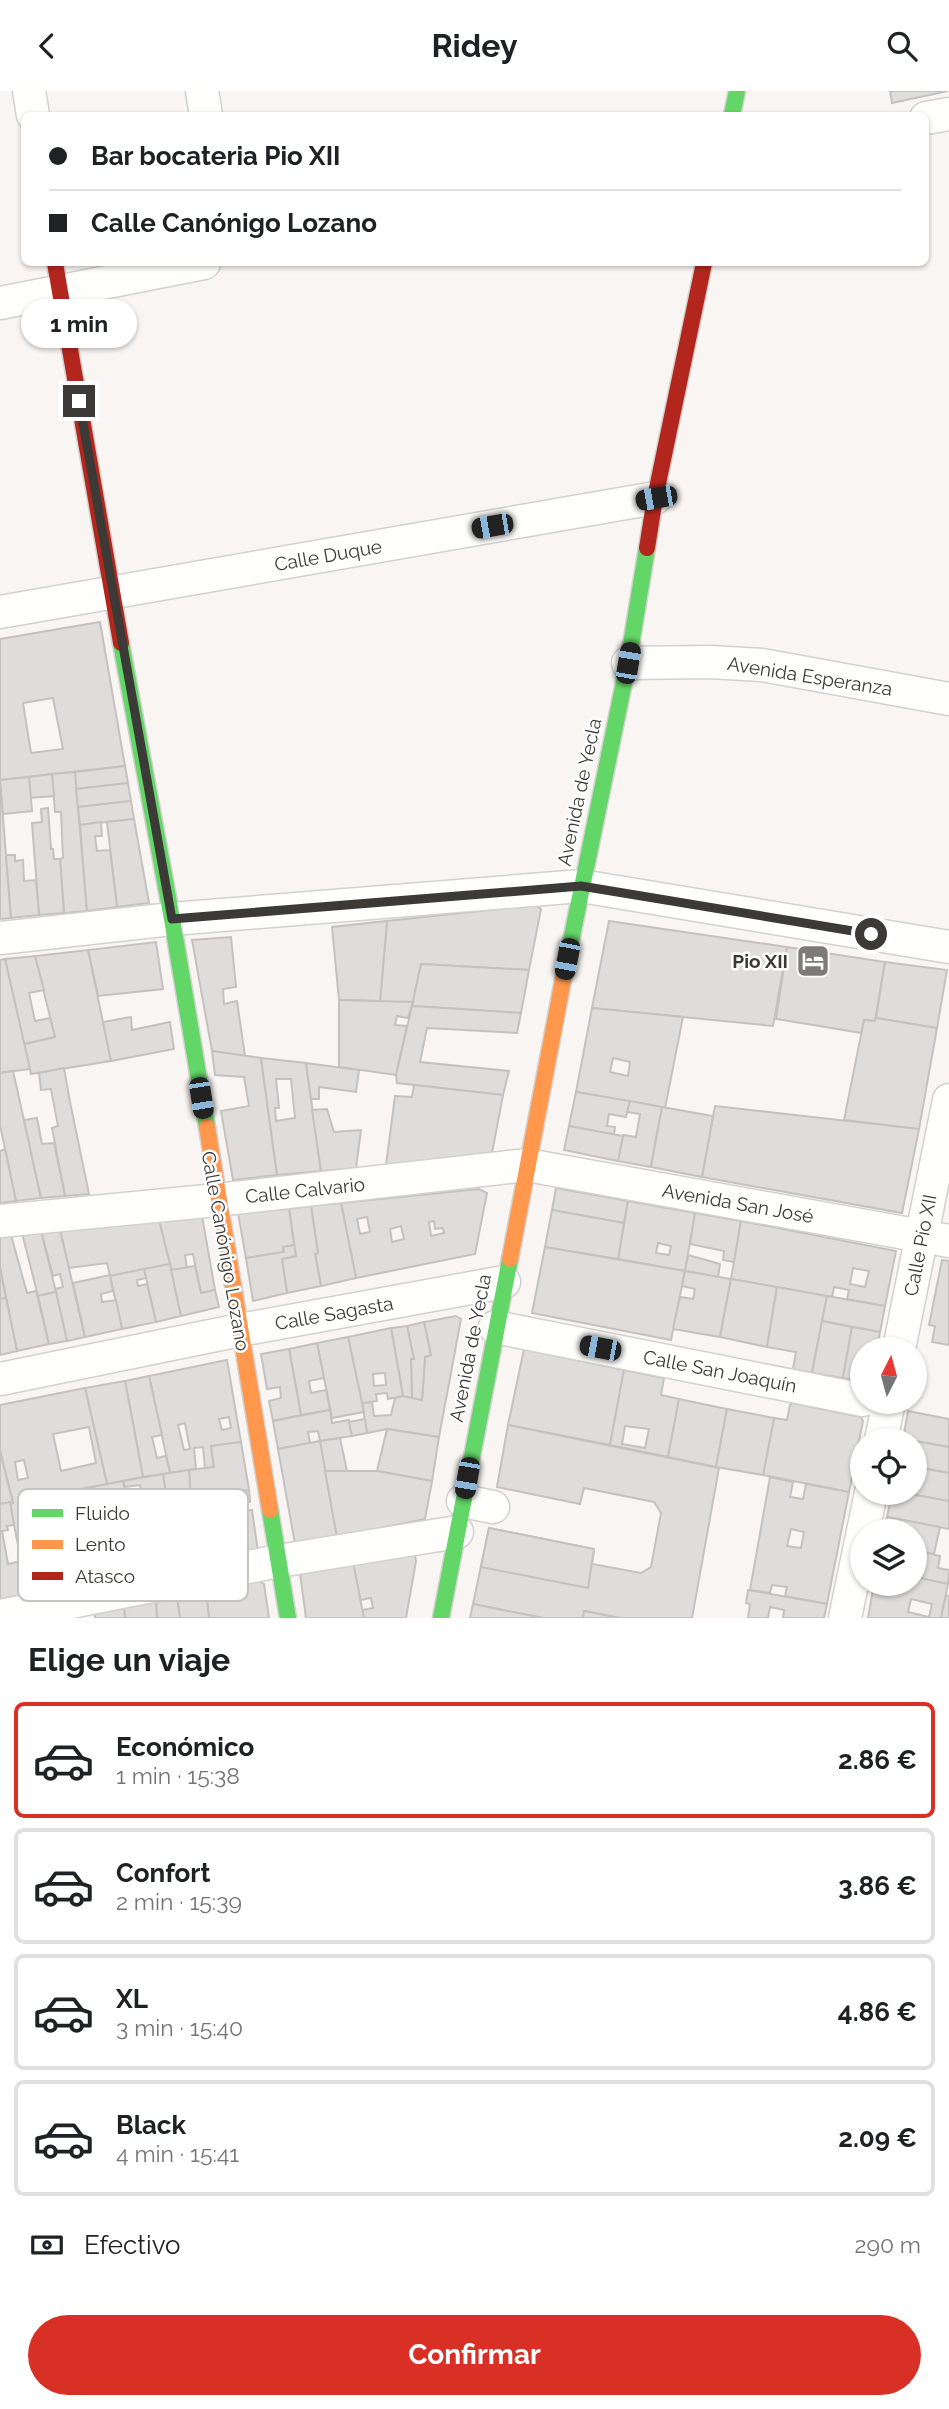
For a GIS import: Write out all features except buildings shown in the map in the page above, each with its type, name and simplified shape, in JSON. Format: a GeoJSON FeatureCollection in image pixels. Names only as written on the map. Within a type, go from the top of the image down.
{"type":"FeatureCollection","features":[{"type":"Feature","properties":{"kind":"main road"},"geometry":{"type":"LineString","coordinates":[[733,112],[737,91]]}},
{"type":"Feature","properties":{"kind":"main road","name":"Avenida de Yecla"},"geometry":{"type":"LineString","coordinates":[[441,1618],[457,1532],[478,1504],[495,1327],[581,886],[628,663],[656,498],[703,266]]}},
{"type":"Feature","properties":{"kind":"main road","name":"Calle Canónigo Lozano"},"geometry":{"type":"LineString","coordinates":[[58,277],[172,919],[288,1618]]}},
{"type":"Feature","properties":{"kind":"street"},"geometry":{"type":"LineString","coordinates":[[29,91],[32,112]]}},
{"type":"Feature","properties":{"kind":"street"},"geometry":{"type":"LineString","coordinates":[[202,91],[206,112]]}},
{"type":"Feature","properties":{"kind":"street"},"geometry":{"type":"LineString","coordinates":[[929,117],[949,114]]}},
{"type":"Feature","properties":{"kind":"street"},"geometry":{"type":"LineString","coordinates":[[0,303],[58,277],[173,266]]}},
{"type":"Feature","properties":{"kind":"street","name":"Calle Duque"},"geometry":{"type":"LineString","coordinates":[[0,612],[656,498]]}},
{"type":"Feature","properties":{"kind":"street","name":"Avenida Esperanza"},"geometry":{"type":"LineString","coordinates":[[628,663],[710,662],[762,666],[949,699]]}},
{"type":"Feature","properties":{"kind":"street"},"geometry":{"type":"LineString","coordinates":[[0,938],[172,919],[581,886],[949,947]]}},
{"type":"Feature","properties":{"kind":"street","name":"Calle Pío XII"},"geometry":{"type":"LineString","coordinates":[[904,1337],[935,1238],[949,1100]]}},
{"type":"Feature","properties":{"kind":"street","name":"Calle Calvario"},"geometry":{"type":"LineString","coordinates":[[0,1221],[527,1165]]}},
{"type":"Feature","properties":{"kind":"street","name":"Avenida San José"},"geometry":{"type":"LineString","coordinates":[[527,1165],[935,1238]]}},
{"type":"Feature","properties":{"kind":"street","name":"Calle Sagasta"},"geometry":{"type":"LineString","coordinates":[[0,1379],[240,1330],[505,1282]]}},
{"type":"Feature","properties":{"kind":"street","name":"Calle San Joaquín"},"geometry":{"type":"LineString","coordinates":[[495,1327],[850,1397]]}},
{"type":"Feature","properties":{"kind":"street"},"geometry":{"type":"LineString","coordinates":[[845,1618],[869,1505]]}},
{"type":"Feature","properties":{"kind":"street"},"geometry":{"type":"LineString","coordinates":[[248,1568],[457,1532]]}},
{"type":"Feature","properties":{"kind":"street"},"geometry":{"type":"LineString","coordinates":[[0,1616],[78,1601]]}},
{"type":"Feature","properties":{"kind":"traffic: fast"},"geometry":{"type":"LineString","coordinates":[[733,112],[737,91]]}},
{"type":"Feature","properties":{"kind":"traffic: fast"},"geometry":{"type":"LineString","coordinates":[[563,980],[628,663],[647,548]]}},
{"type":"Feature","properties":{"kind":"traffic: fast"},"geometry":{"type":"LineString","coordinates":[[121,643],[207,1127]]}},
{"type":"Feature","properties":{"kind":"traffic: fast"},"geometry":{"type":"LineString","coordinates":[[441,1618],[510,1259]]}},
{"type":"Feature","properties":{"kind":"traffic: fast"},"geometry":{"type":"LineString","coordinates":[[270,1510],[288,1618]]}},
{"type":"Feature","properties":{"kind":"traffic: slow"},"geometry":{"type":"LineString","coordinates":[[510,1259],[563,980]]}},
{"type":"Feature","properties":{"kind":"traffic: slow"},"geometry":{"type":"LineString","coordinates":[[207,1127],[270,1510]]}},
{"type":"Feature","properties":{"kind":"traffic: jam"},"geometry":{"type":"LineString","coordinates":[[56,266],[121,643]]}},
{"type":"Feature","properties":{"kind":"traffic: jam"},"geometry":{"type":"LineString","coordinates":[[647,548],[703,266]]}},
{"type":"Feature","properties":{"kind":"place","name":"Pio XII"},"geometry":{"type":"Point","coordinates":[813,961]}},
{"type":"Feature","properties":{"kind":"route"},"geometry":{"type":"LineString","coordinates":[[79,401],[172,919],[581,886],[871,934]]}}]}
